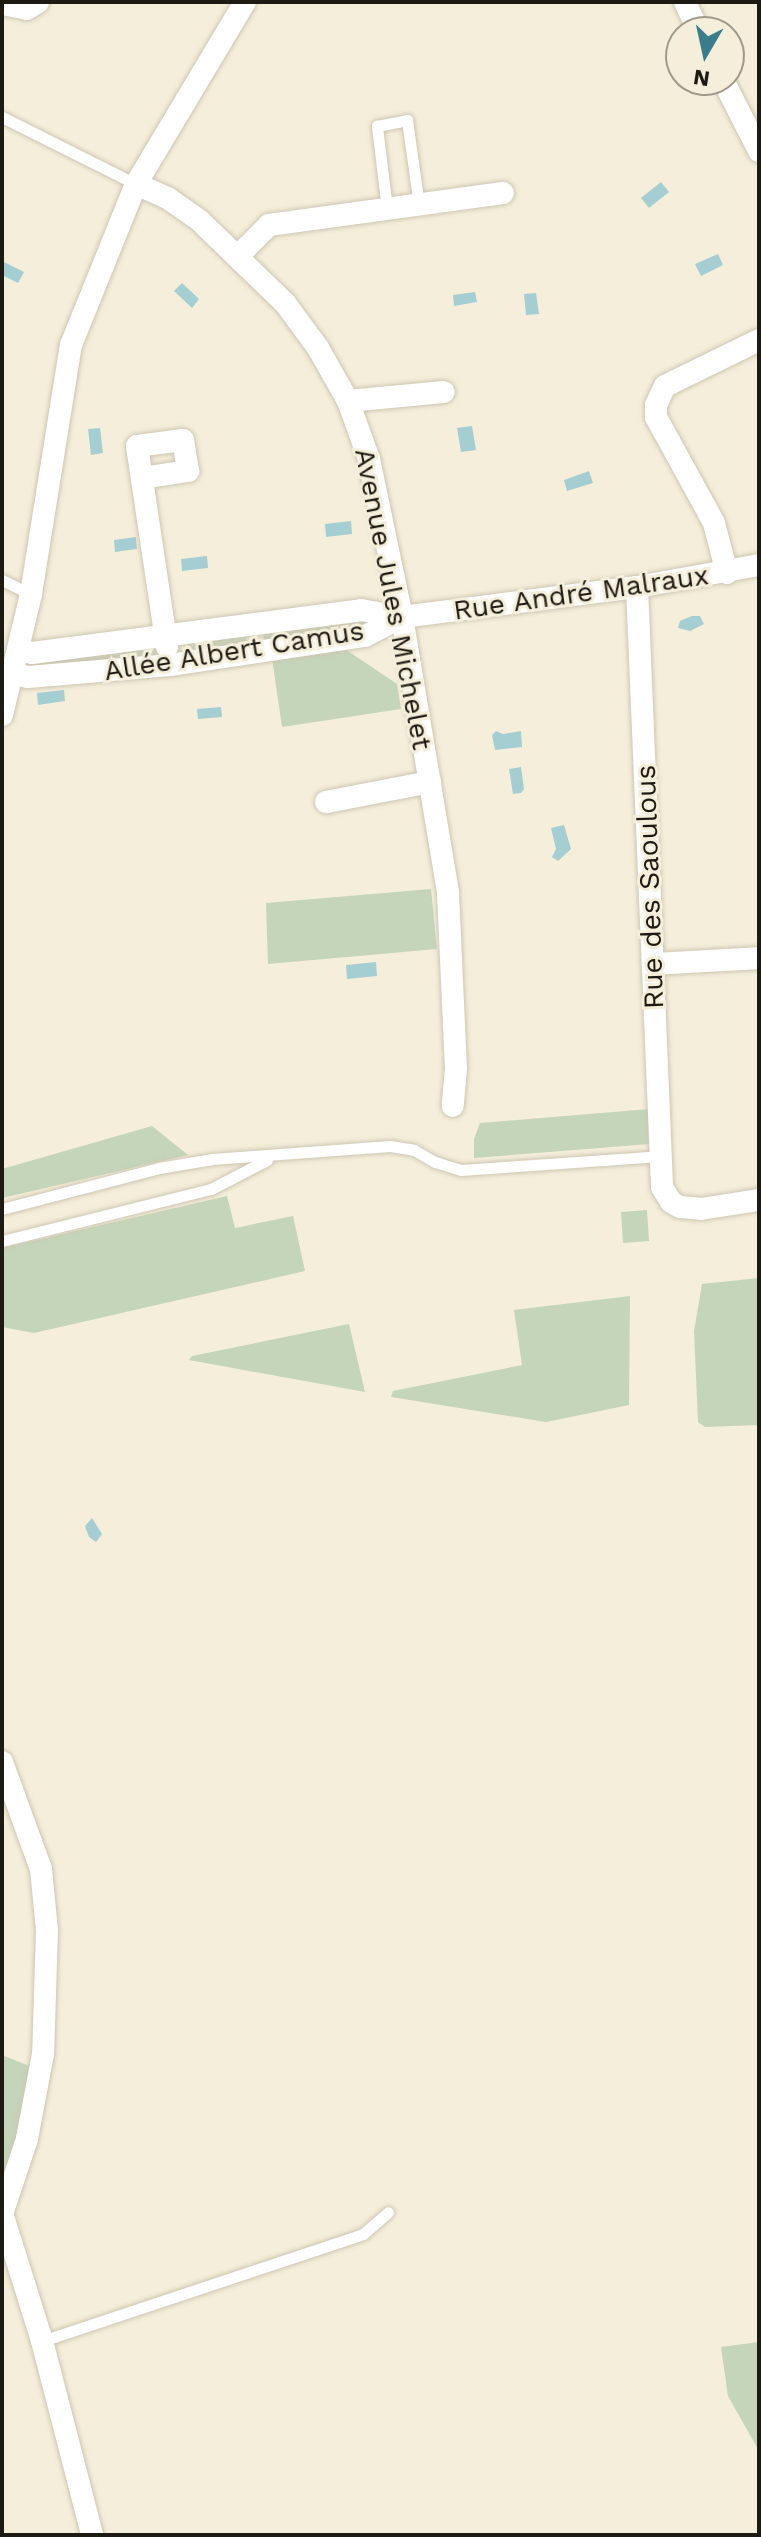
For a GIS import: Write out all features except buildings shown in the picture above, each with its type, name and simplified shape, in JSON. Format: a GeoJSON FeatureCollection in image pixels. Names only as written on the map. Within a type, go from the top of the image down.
{"type":"FeatureCollection","features":[{"type":"Feature","properties":{"kind":"street"},"geometry":{"type":"LineString","coordinates":[[2,4],[27,9],[38,2]]}},
{"type":"Feature","properties":{"kind":"street"},"geometry":{"type":"LineString","coordinates":[[2,715],[15,674],[31,594],[71,345],[136,184],[245,2]]}},
{"type":"Feature","properties":{"kind":"street"},"geometry":{"type":"LineString","coordinates":[[731,96],[759,151]]}},
{"type":"Feature","properties":{"kind":"street","name":"Avenue Jules Michelet"},"geometry":{"type":"LineString","coordinates":[[136,184],[169,199],[239,255],[285,303],[318,348],[348,401],[380,502],[448,893],[456,1068],[453,1106]]}},
{"type":"Feature","properties":{"kind":"street"},"geometry":{"type":"LineString","coordinates":[[239,255],[269,225],[503,193]]}},
{"type":"Feature","properties":{"kind":"street"},"geometry":{"type":"LineString","coordinates":[[727,573],[714,523],[656,417],[656,405],[665,386],[759,340]]}},
{"type":"Feature","properties":{"kind":"street"},"geometry":{"type":"LineString","coordinates":[[348,401],[444,392]]}},
{"type":"Feature","properties":{"kind":"street"},"geometry":{"type":"LineString","coordinates":[[142,478],[170,665]]}},
{"type":"Feature","properties":{"kind":"street","name":"Rue André Malraux"},"geometry":{"type":"LineString","coordinates":[[402,617],[637,587],[759,565]]}},
{"type":"Feature","properties":{"kind":"street","name":"Rue des Saoulous"},"geometry":{"type":"LineString","coordinates":[[637,587],[662,1187],[671,1202],[680,1207],[701,1209],[759,1200]]}},
{"type":"Feature","properties":{"kind":"street","name":"Allée Albert Camus"},"geometry":{"type":"LineString","coordinates":[[20,650],[32,653],[361,610],[402,617]]}},
{"type":"Feature","properties":{"kind":"street","name":"Allée Albert Camus"},"geometry":{"type":"LineString","coordinates":[[15,674],[28,677],[170,665],[365,636],[402,617]]}},
{"type":"Feature","properties":{"kind":"street"},"geometry":{"type":"LineString","coordinates":[[252,624],[258,652]]}},
{"type":"Feature","properties":{"kind":"street"},"geometry":{"type":"LineString","coordinates":[[326,802],[430,782]]}},
{"type":"Feature","properties":{"kind":"street"},"geometry":{"type":"LineString","coordinates":[[653,964],[759,958]]}},
{"type":"Feature","properties":{"kind":"street"},"geometry":{"type":"LineString","coordinates":[[2,1762],[41,1869],[47,1930],[43,2054],[27,2139],[2,2214],[42,2341],[92,2535]]}},
{"type":"Feature","properties":{"kind":"lane"},"geometry":{"type":"LineString","coordinates":[[2,117],[136,184]]}},
{"type":"Feature","properties":{"kind":"lane"},"geometry":{"type":"LineString","coordinates":[[387,209],[377,126],[407,120],[419,205]]}},
{"type":"Feature","properties":{"kind":"lane"},"geometry":{"type":"LineString","coordinates":[[2,580],[31,594]]}},
{"type":"Feature","properties":{"kind":"lane"},"geometry":{"type":"LineString","coordinates":[[2,1209],[159,1168],[212,1159],[271,1158],[390,1146],[414,1150],[435,1162],[461,1170],[660,1156]]}},
{"type":"Feature","properties":{"kind":"lane"},"geometry":{"type":"LineString","coordinates":[[2,1241],[217,1186],[271,1158]]}},
{"type":"Feature","properties":{"kind":"lane"},"geometry":{"type":"LineString","coordinates":[[212,1159],[224,1175],[217,1186]]}},
{"type":"Feature","properties":{"kind":"lane"},"geometry":{"type":"LineString","coordinates":[[42,2341],[363,2234],[388,2212]]}},
{"type":"Feature","properties":{"kind":"green space"},"geometry":{"type":"Polygon","coordinates":[[[356,615],[367,622],[366,627],[264,640],[263,631],[356,615]]]}},
{"type":"Feature","properties":{"kind":"green space"},"geometry":{"type":"Polygon","coordinates":[[[247,633],[246,644],[184,650],[183,641],[247,633]]]}},
{"type":"Feature","properties":{"kind":"green space"},"geometry":{"type":"Polygon","coordinates":[[[156,645],[157,652],[152,658],[31,668],[29,665],[30,661],[156,645]]]}},
{"type":"Feature","properties":{"kind":"green space"},"geometry":{"type":"Polygon","coordinates":[[[345,649],[397,684],[401,709],[282,727],[272,658],[345,649]]]}},
{"type":"Feature","properties":{"kind":"green space"},"geometry":{"type":"Polygon","coordinates":[[[431,889],[437,949],[268,964],[266,903],[431,889]]]}},
{"type":"Feature","properties":{"kind":"green space"},"geometry":{"type":"Polygon","coordinates":[[[649,1109],[650,1144],[474,1158],[474,1139],[480,1123],[649,1109]]]}},
{"type":"Feature","properties":{"kind":"green space"},"geometry":{"type":"Polygon","coordinates":[[[152,1126],[188,1155],[2,1198],[2,1169],[152,1126]]]}},
{"type":"Feature","properties":{"kind":"green space"},"geometry":{"type":"Polygon","coordinates":[[[227,1196],[235,1228],[293,1216],[305,1271],[34,1333],[2,1327],[2,1248],[227,1196]]]}},
{"type":"Feature","properties":{"kind":"green space"},"geometry":{"type":"Polygon","coordinates":[[[647,1210],[649,1241],[623,1243],[621,1212],[647,1210]]]}},
{"type":"Feature","properties":{"kind":"green space"},"geometry":{"type":"Polygon","coordinates":[[[759,1278],[759,1425],[705,1427],[698,1422],[694,1331],[702,1284],[759,1278]]]}},
{"type":"Feature","properties":{"kind":"green space"},"geometry":{"type":"Polygon","coordinates":[[[630,1296],[629,1405],[546,1422],[391,1397],[393,1391],[522,1365],[514,1310],[630,1296]]]}},
{"type":"Feature","properties":{"kind":"green space"},"geometry":{"type":"Polygon","coordinates":[[[349,1324],[365,1392],[189,1360],[192,1356],[349,1324]]]}},
{"type":"Feature","properties":{"kind":"green space"},"geometry":{"type":"Polygon","coordinates":[[[2,2055],[32,2067],[16,2138],[2,2180],[2,2055]]]}},
{"type":"Feature","properties":{"kind":"green space"},"geometry":{"type":"Polygon","coordinates":[[[759,2342],[759,2451],[728,2396],[721,2347],[759,2342]]]}},
{"type":"Feature","properties":{"kind":"water"},"geometry":{"type":"Polygon","coordinates":[[[661,182],[669,192],[649,208],[641,198],[661,182]]]}},
{"type":"Feature","properties":{"kind":"water"},"geometry":{"type":"Polygon","coordinates":[[[718,254],[723,265],[701,276],[695,264],[718,254]]]}},
{"type":"Feature","properties":{"kind":"water"},"geometry":{"type":"Polygon","coordinates":[[[2,261],[24,272],[18,283],[2,275],[2,261]]]}},
{"type":"Feature","properties":{"kind":"water"},"geometry":{"type":"Polygon","coordinates":[[[182,283],[199,299],[192,308],[174,291],[182,283]]]}},
{"type":"Feature","properties":{"kind":"water"},"geometry":{"type":"Polygon","coordinates":[[[475,292],[477,302],[454,306],[453,295],[475,292]]]}},
{"type":"Feature","properties":{"kind":"water"},"geometry":{"type":"Polygon","coordinates":[[[536,293],[539,314],[526,315],[524,294],[536,293]]]}},
{"type":"Feature","properties":{"kind":"water"},"geometry":{"type":"Polygon","coordinates":[[[472,426],[476,450],[461,452],[457,428],[472,426]]]}},
{"type":"Feature","properties":{"kind":"water"},"geometry":{"type":"Polygon","coordinates":[[[100,428],[103,453],[91,455],[88,429],[100,428]]]}},
{"type":"Feature","properties":{"kind":"water"},"geometry":{"type":"Polygon","coordinates":[[[589,471],[593,483],[567,491],[564,480],[589,471]]]}},
{"type":"Feature","properties":{"kind":"water"},"geometry":{"type":"Polygon","coordinates":[[[351,521],[352,534],[326,537],[325,524],[351,521]]]}},
{"type":"Feature","properties":{"kind":"water"},"geometry":{"type":"Polygon","coordinates":[[[136,537],[137,549],[115,552],[114,540],[136,537]]]}},
{"type":"Feature","properties":{"kind":"water"},"geometry":{"type":"Polygon","coordinates":[[[207,556],[208,568],[182,571],[181,559],[207,556]]]}},
{"type":"Feature","properties":{"kind":"water"},"geometry":{"type":"Polygon","coordinates":[[[700,616],[704,624],[690,631],[678,628],[680,621],[700,616]]]}},
{"type":"Feature","properties":{"kind":"water"},"geometry":{"type":"Polygon","coordinates":[[[64,690],[65,701],[38,705],[37,693],[64,690]]]}},
{"type":"Feature","properties":{"kind":"water"},"geometry":{"type":"Polygon","coordinates":[[[221,707],[222,717],[198,719],[197,709],[221,707]]]}},
{"type":"Feature","properties":{"kind":"water"},"geometry":{"type":"Polygon","coordinates":[[[496,731],[503,734],[521,731],[522,747],[495,750],[492,735],[496,731]]]}},
{"type":"Feature","properties":{"kind":"water"},"geometry":{"type":"Polygon","coordinates":[[[521,767],[524,789],[521,793],[513,794],[509,769],[521,767]]]}},
{"type":"Feature","properties":{"kind":"water"},"geometry":{"type":"Polygon","coordinates":[[[564,825],[571,849],[558,861],[552,857],[556,849],[551,828],[564,825]]]}},
{"type":"Feature","properties":{"kind":"water"},"geometry":{"type":"Polygon","coordinates":[[[376,962],[377,976],[347,979],[346,965],[376,962]]]}},
{"type":"Feature","properties":{"kind":"water"},"geometry":{"type":"Polygon","coordinates":[[[92,1518],[102,1534],[96,1542],[89,1537],[85,1526],[92,1518]]]}}]}
